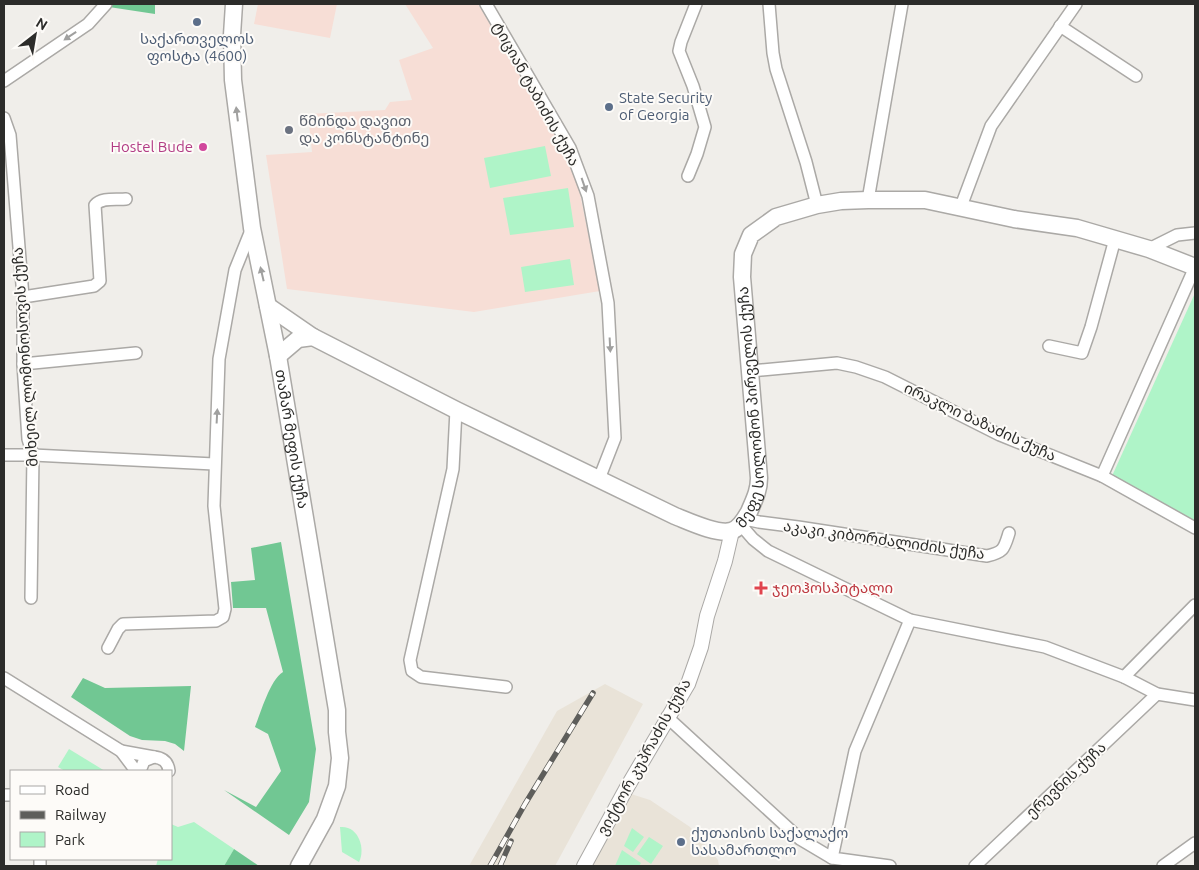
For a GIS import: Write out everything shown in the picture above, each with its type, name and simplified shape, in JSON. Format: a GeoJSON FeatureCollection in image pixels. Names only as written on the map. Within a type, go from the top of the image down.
{"type":"FeatureCollection","features":[{"type":"Feature","properties":{"kind":"main road","name":"თამარ მეფის ქუჩა"},"geometry":{"type":"LineString","coordinates":[[234,4],[232,35],[233,80],[252,228],[278,356],[337,710],[336,732],[340,758],[338,786],[325,819],[299,866]]}},
{"type":"Feature","properties":{"kind":"main road","name":"მეფე სოლომონ პირველის ქუჩა"},"geometry":{"type":"LineString","coordinates":[[268,306],[313,337],[456,410],[675,516],[722,532],[739,525],[756,497],[759,478],[742,276],[743,254],[751,236],[776,217],[817,205],[841,201],[925,200],[1014,219],[1077,228],[1149,249],[1195,267]]}},
{"type":"Feature","properties":{"kind":"main road"},"geometry":{"type":"LineString","coordinates":[[278,356],[298,339],[313,337]]}},
{"type":"Feature","properties":{"kind":"street"},"geometry":{"type":"LineString","coordinates":[[4,81],[88,24],[106,4]]}},
{"type":"Feature","properties":{"kind":"street","name":"ტიციან ტაბიძის ქუჩა"},"geometry":{"type":"LineString","coordinates":[[486,4],[570,148],[588,196],[608,303],[615,438],[599,479]]}},
{"type":"Feature","properties":{"kind":"street"},"geometry":{"type":"LineString","coordinates":[[688,176],[705,127],[693,86],[679,51],[696,4]]}},
{"type":"Feature","properties":{"kind":"street"},"geometry":{"type":"LineString","coordinates":[[769,4],[776,69],[806,162],[817,205]]}},
{"type":"Feature","properties":{"kind":"street"},"geometry":{"type":"LineString","coordinates":[[868,200],[902,4]]}},
{"type":"Feature","properties":{"kind":"street"},"geometry":{"type":"LineString","coordinates":[[960,209],[991,126],[1076,4]]}},
{"type":"Feature","properties":{"kind":"street"},"geometry":{"type":"LineString","coordinates":[[1060,26],[1136,76]]}},
{"type":"Feature","properties":{"kind":"street","name":"მიხეილ ლომონოსოვის ქუჩა"},"geometry":{"type":"LineString","coordinates":[[4,118],[10,135],[23,296],[23,364],[28,439],[33,455],[31,598]]}},
{"type":"Feature","properties":{"kind":"street"},"geometry":{"type":"LineString","coordinates":[[23,296],[97,284],[100,281],[95,205],[102,200],[126,199]]}},
{"type":"Feature","properties":{"kind":"street"},"geometry":{"type":"LineString","coordinates":[[108,648],[118,629],[123,624],[216,621],[223,617],[225,609],[214,506],[219,359],[235,270],[252,228]]}},
{"type":"Feature","properties":{"kind":"street"},"geometry":{"type":"LineString","coordinates":[[1149,249],[1177,235],[1195,233]]}},
{"type":"Feature","properties":{"kind":"street"},"geometry":{"type":"LineString","coordinates":[[1049,346],[1082,353],[1115,238]]}},
{"type":"Feature","properties":{"kind":"street"},"geometry":{"type":"LineString","coordinates":[[1102,476],[1195,267]]}},
{"type":"Feature","properties":{"kind":"street"},"geometry":{"type":"LineString","coordinates":[[23,364],[136,353]]}},
{"type":"Feature","properties":{"kind":"street","name":"ირაკლი ბაზაძის ქუჩა"},"geometry":{"type":"LineString","coordinates":[[751,371],[837,363],[885,377],[1000,435],[1102,476],[1195,528]]}},
{"type":"Feature","properties":{"kind":"street"},"geometry":{"type":"LineString","coordinates":[[456,410],[453,469],[410,660],[412,671],[421,677],[506,687]]}},
{"type":"Feature","properties":{"kind":"street"},"geometry":{"type":"LineString","coordinates":[[4,455],[214,464]]}},
{"type":"Feature","properties":{"kind":"street","name":"აკაკი კიბორძალიძის ქუჩა"},"geometry":{"type":"LineString","coordinates":[[739,525],[758,522],[798,526],[987,556],[998,554],[1004,550],[1009,533]]}},
{"type":"Feature","properties":{"kind":"street"},"geometry":{"type":"LineString","coordinates":[[739,525],[768,552],[910,620],[1045,646],[1124,677],[1157,694],[1195,700]]}},
{"type":"Feature","properties":{"kind":"street","name":"ვიქტორ კუპრაძის ქუჩა"},"geometry":{"type":"LineString","coordinates":[[584,866],[667,717],[688,684],[701,647],[707,616],[739,525]]}},
{"type":"Feature","properties":{"kind":"street"},"geometry":{"type":"LineString","coordinates":[[1124,677],[1195,606]]}},
{"type":"Feature","properties":{"kind":"street"},"geometry":{"type":"LineString","coordinates":[[832,858],[855,751],[910,620]]}},
{"type":"Feature","properties":{"kind":"street"},"geometry":{"type":"LineString","coordinates":[[4,678],[120,751],[135,770]]}},
{"type":"Feature","properties":{"kind":"street","name":"ერევნის ქუჩა"},"geometry":{"type":"LineString","coordinates":[[975,866],[1157,694]]}},
{"type":"Feature","properties":{"kind":"street"},"geometry":{"type":"LineString","coordinates":[[667,717],[800,839],[832,858],[890,866]]}},
{"type":"Feature","properties":{"kind":"street"},"geometry":{"type":"LineString","coordinates":[[120,751],[164,760],[169,770]]}},
{"type":"Feature","properties":{"kind":"street"},"geometry":{"type":"LineString","coordinates":[[140,770],[144,761],[154,757]]}},
{"type":"Feature","properties":{"kind":"street"},"geometry":{"type":"LineString","coordinates":[[1163,866],[1195,843]]}},
{"type":"Feature","properties":{"kind":"shaded area"},"geometry":{"type":"Polygon","coordinates":[[[258,4],[337,4],[330,38],[254,24],[258,4]]]}},
{"type":"Feature","properties":{"kind":"shaded area"},"geometry":{"type":"Polygon","coordinates":[[[405,4],[478,4],[574,165],[600,291],[474,312],[287,289],[266,155],[312,152],[308,114],[385,110],[390,102],[412,100],[399,60],[433,48],[405,4]]]}},
{"type":"Feature","properties":{"kind":"shaded area"},"geometry":{"type":"Polygon","coordinates":[[[605,684],[643,704],[555,866],[469,866],[557,711],[605,684]]]}},
{"type":"Feature","properties":{"kind":"shaded area"},"geometry":{"type":"Polygon","coordinates":[[[631,794],[650,800],[690,827],[718,860],[719,866],[591,866],[631,794]]]}},
{"type":"Feature","properties":{"kind":"green space"},"geometry":{"type":"Polygon","coordinates":[[[111,4],[155,4],[155,14],[109,7],[111,4]]]}},
{"type":"Feature","properties":{"kind":"green space"},"geometry":{"type":"Polygon","coordinates":[[[545,146],[551,176],[490,188],[484,158],[545,146]]]}},
{"type":"Feature","properties":{"kind":"green space"},"geometry":{"type":"Polygon","coordinates":[[[568,188],[574,227],[510,235],[503,198],[568,188]]]}},
{"type":"Feature","properties":{"kind":"green space"},"geometry":{"type":"Polygon","coordinates":[[[570,259],[574,285],[525,292],[521,267],[570,259]]]}},
{"type":"Feature","properties":{"kind":"green space"},"geometry":{"type":"Polygon","coordinates":[[[1195,293],[1195,521],[1112,476],[1195,293]]]}},
{"type":"Feature","properties":{"kind":"green space"},"geometry":{"type":"Polygon","coordinates":[[[281,542],[316,749],[309,802],[289,835],[224,790],[256,807],[281,771],[268,734],[255,727],[270,689],[278,676],[283,672],[266,608],[233,608],[231,582],[255,580],[251,548],[281,542]]]}},
{"type":"Feature","properties":{"kind":"green space"},"geometry":{"type":"Polygon","coordinates":[[[83,678],[105,688],[191,686],[184,751],[175,744],[165,741],[142,740],[130,736],[71,697],[83,678]]]}},
{"type":"Feature","properties":{"kind":"green space"},"geometry":{"type":"Polygon","coordinates":[[[69,749],[103,770],[63,770],[58,767],[69,749]]]}},
{"type":"Feature","properties":{"kind":"green space"},"geometry":{"type":"Polygon","coordinates":[[[194,822],[234,849],[224,866],[156,866],[158,860],[172,860],[172,824],[178,827],[194,822]]]}},
{"type":"Feature","properties":{"kind":"green space"},"geometry":{"type":"Polygon","coordinates":[[[340,827],[352,830],[359,838],[362,850],[359,862],[342,852],[340,827]]]}},
{"type":"Feature","properties":{"kind":"green space"},"geometry":{"type":"Polygon","coordinates":[[[632,828],[644,837],[633,852],[624,846],[632,828]]]}},
{"type":"Feature","properties":{"kind":"green space"},"geometry":{"type":"Polygon","coordinates":[[[649,837],[663,846],[651,864],[637,854],[649,837]]]}},
{"type":"Feature","properties":{"kind":"green space"},"geometry":{"type":"Polygon","coordinates":[[[234,849],[259,866],[224,866],[234,849]]]}},
{"type":"Feature","properties":{"kind":"green space"},"geometry":{"type":"Polygon","coordinates":[[[622,850],[641,863],[639,866],[615,866],[622,850]]]}},
{"type":"Feature","properties":{"kind":"railway"},"geometry":{"type":"LineString","coordinates":[[490,866],[525,804],[593,693]]}},
{"type":"Feature","properties":{"kind":"railway"},"geometry":{"type":"LineString","coordinates":[[500,866],[511,841]]}},
{"type":"Feature","properties":{"kind":"place","name":"საქართველოს ფოსტა (4600)"},"geometry":{"type":"Point","coordinates":[197,22]}},
{"type":"Feature","properties":{"kind":"place","name":"State Security of Georgia"},"geometry":{"type":"Point","coordinates":[609,107]}},
{"type":"Feature","properties":{"kind":"place","name":"წმინდა დავით და კონსტანტინე"},"geometry":{"type":"Point","coordinates":[289,130]}},
{"type":"Feature","properties":{"kind":"place","name":"Hostel Bude"},"geometry":{"type":"Point","coordinates":[203,147]}},
{"type":"Feature","properties":{"kind":"place","name":"ჯეოჰოსპიტალი"},"geometry":{"type":"Point","coordinates":[761,588]}},
{"type":"Feature","properties":{"kind":"place","name":"ქუთაისის საქალაქო სასამართლო"},"geometry":{"type":"Point","coordinates":[681,842]}}]}
